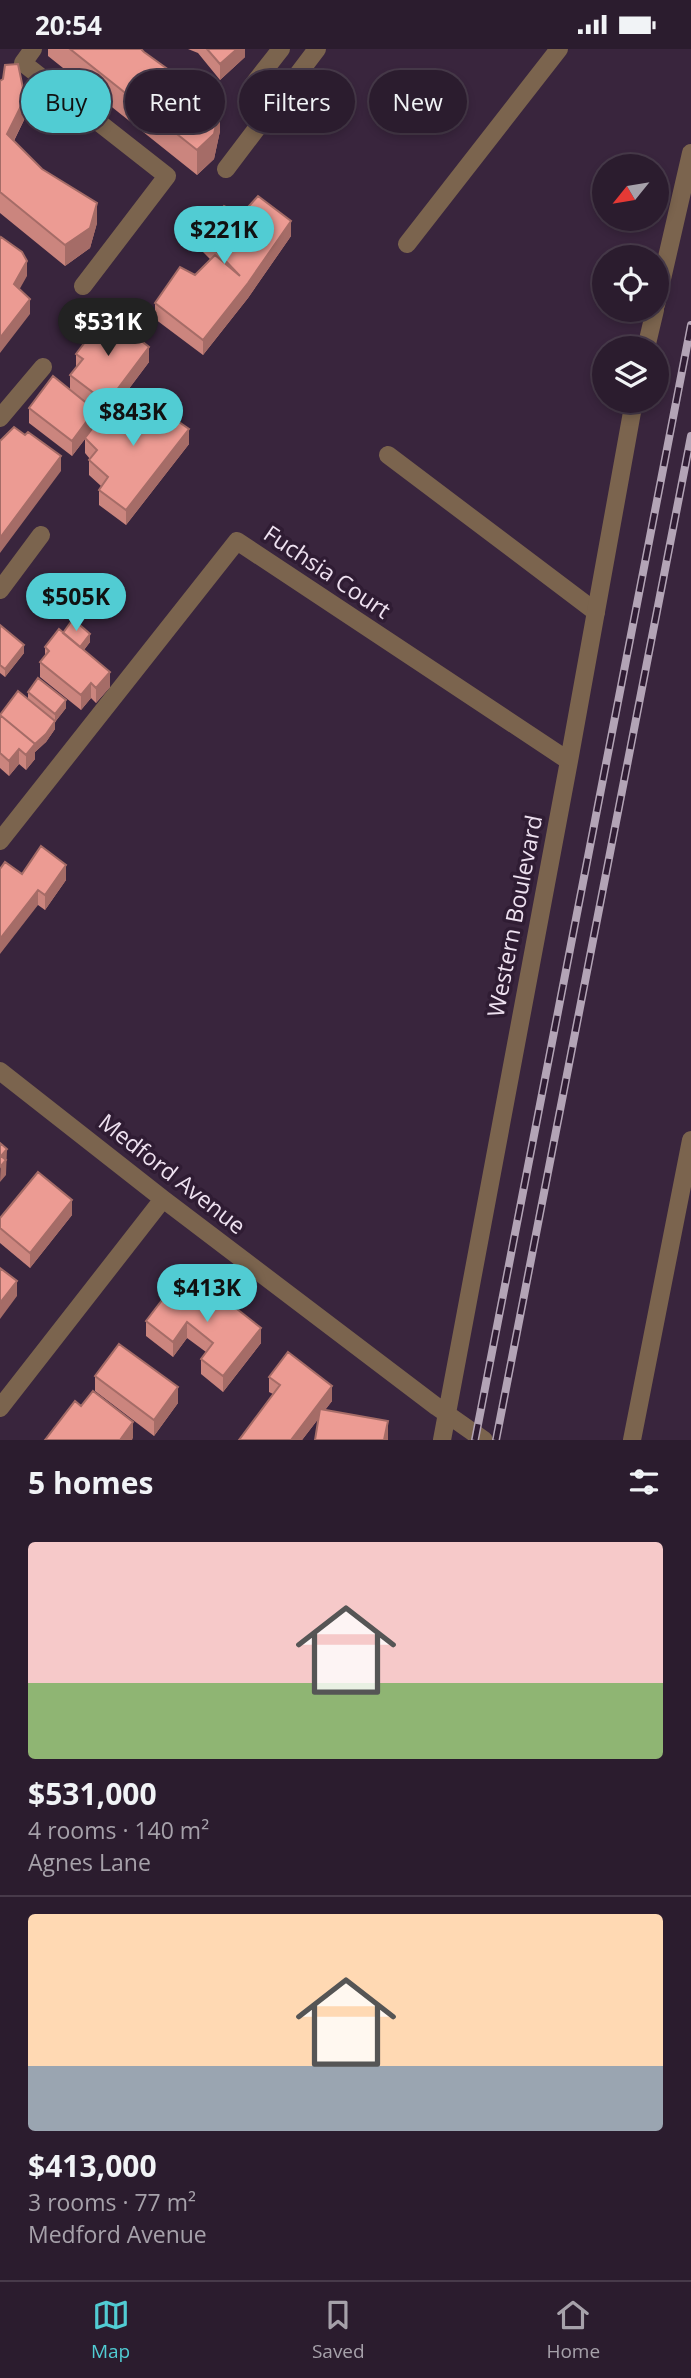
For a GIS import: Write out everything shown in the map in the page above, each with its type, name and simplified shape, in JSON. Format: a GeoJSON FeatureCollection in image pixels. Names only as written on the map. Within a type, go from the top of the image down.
{"type":"FeatureCollection","features":[{"type":"Feature","properties":{"kind":"street"},"geometry":{"type":"LineString","coordinates":[[33,49],[23,62],[167,176],[83,286]]}},
{"type":"Feature","properties":{"kind":"street"},"geometry":{"type":"LineString","coordinates":[[265,70],[281,49]]}},
{"type":"Feature","properties":{"kind":"street"},"geometry":{"type":"LineString","coordinates":[[226,169],[317,49]]}},
{"type":"Feature","properties":{"kind":"street"},"geometry":{"type":"LineString","coordinates":[[407,244],[559,49]]}},
{"type":"Feature","properties":{"kind":"street"},"geometry":{"type":"LineString","coordinates":[[669,250],[691,153]]}},
{"type":"Feature","properties":{"kind":"street"},"geometry":{"type":"LineString","coordinates":[[0,418],[43,367]]}},
{"type":"Feature","properties":{"kind":"street","name":"Western Boulevard"},"geometry":{"type":"LineString","coordinates":[[442,1440],[632,413]]}},
{"type":"Feature","properties":{"kind":"street"},"geometry":{"type":"LineString","coordinates":[[388,455],[596,612]]}},
{"type":"Feature","properties":{"kind":"street"},"geometry":{"type":"LineString","coordinates":[[0,590],[41,535]]}},
{"type":"Feature","properties":{"kind":"street","name":"Fuchsia Court"},"geometry":{"type":"LineString","coordinates":[[0,841],[237,541],[569,761]]}},
{"type":"Feature","properties":{"kind":"street","name":"Medford Avenue"},"geometry":{"type":"LineString","coordinates":[[0,1071],[163,1199],[484,1440]]}},
{"type":"Feature","properties":{"kind":"street"},"geometry":{"type":"LineString","coordinates":[[632,1440],[691,1140]]}},
{"type":"Feature","properties":{"kind":"street"},"geometry":{"type":"LineString","coordinates":[[0,1408],[163,1199]]}},
{"type":"Feature","properties":{"kind":"building"},"geometry":{"type":"Polygon","coordinates":[[[70,49],[141,49],[169,70],[125,70],[125,93],[111,82],[111,70],[96,70],[70,49]]]}},
{"type":"Feature","properties":{"kind":"building"},"geometry":{"type":"Polygon","coordinates":[[[207,49],[237,49],[220,64],[207,49]]]}},
{"type":"Feature","properties":{"kind":"building"},"geometry":{"type":"Polygon","coordinates":[[[18,64],[21,79],[21,106],[7,134],[42,169],[97,203],[90,228],[65,245],[0,192],[0,81],[3,79],[5,65],[18,64]]]}},
{"type":"Feature","properties":{"kind":"building"},"geometry":{"type":"Polygon","coordinates":[[[176,133],[214,133],[197,150],[176,133]]]}},
{"type":"Feature","properties":{"kind":"building"},"geometry":{"type":"Polygon","coordinates":[[[258,196],[291,221],[248,283],[203,340],[155,303],[180,267],[195,275],[215,255],[240,276],[203,237],[224,206],[241,215],[258,196]]]}},
{"type":"Feature","properties":{"kind":"building"},"geometry":{"type":"Polygon","coordinates":[[[1,237],[22,252],[27,261],[14,284],[30,299],[0,338],[0,239],[1,237]]]}},
{"type":"Feature","properties":{"kind":"building"},"geometry":{"type":"Polygon","coordinates":[[[107,313],[149,347],[107,403],[70,375],[83,359],[76,354],[107,313]]]}},
{"type":"Feature","properties":{"kind":"building"},"geometry":{"type":"Polygon","coordinates":[[[53,376],[95,410],[72,441],[29,408],[53,376]]]}},
{"type":"Feature","properties":{"kind":"building"},"geometry":{"type":"Polygon","coordinates":[[[140,395],[189,429],[126,510],[99,490],[108,477],[89,460],[97,450],[85,438],[108,408],[122,417],[140,395]]]}},
{"type":"Feature","properties":{"kind":"building"},"geometry":{"type":"Polygon","coordinates":[[[14,427],[25,435],[28,432],[61,456],[0,538],[0,441],[14,427]]]}},
{"type":"Feature","properties":{"kind":"building"},"geometry":{"type":"Polygon","coordinates":[[[73,619],[90,634],[80,647],[63,633],[73,619]]]}},
{"type":"Feature","properties":{"kind":"building"},"geometry":{"type":"Polygon","coordinates":[[[0,625],[24,645],[5,669],[0,665],[0,625]]]}},
{"type":"Feature","properties":{"kind":"building"},"geometry":{"type":"Polygon","coordinates":[[[59,629],[110,672],[96,688],[91,683],[81,695],[40,662],[49,651],[45,647],[59,629]]]}},
{"type":"Feature","properties":{"kind":"building"},"geometry":{"type":"Polygon","coordinates":[[[38,678],[66,700],[55,714],[28,692],[38,678]]]}},
{"type":"Feature","properties":{"kind":"building"},"geometry":{"type":"Polygon","coordinates":[[[18,691],[55,721],[35,744],[0,715],[18,691]]]}},
{"type":"Feature","properties":{"kind":"building"},"geometry":{"type":"Polygon","coordinates":[[[0,715],[35,744],[26,755],[19,749],[9,761],[0,753],[0,715]]]}},
{"type":"Feature","properties":{"kind":"building"},"geometry":{"type":"Polygon","coordinates":[[[41,846],[66,865],[45,895],[38,890],[0,939],[0,869],[5,862],[22,874],[41,846]]]}},
{"type":"Feature","properties":{"kind":"building"},"geometry":{"type":"Polygon","coordinates":[[[0,1143],[7,1149],[1,1156],[6,1160],[0,1167],[0,1143]]]}},
{"type":"Feature","properties":{"kind":"building"},"geometry":{"type":"Polygon","coordinates":[[[38,1172],[72,1200],[30,1253],[0,1228],[0,1218],[38,1172]]]}},
{"type":"Feature","properties":{"kind":"building"},"geometry":{"type":"Polygon","coordinates":[[[0,1268],[17,1281],[0,1303],[0,1268]]]}},
{"type":"Feature","properties":{"kind":"building"},"geometry":{"type":"Polygon","coordinates":[[[199,1279],[261,1328],[223,1376],[201,1359],[213,1343],[187,1322],[173,1342],[146,1321],[166,1295],[179,1305],[199,1279]]]}},
{"type":"Feature","properties":{"kind":"building"},"geometry":{"type":"Polygon","coordinates":[[[119,1344],[178,1387],[154,1420],[95,1376],[119,1344]]]}},
{"type":"Feature","properties":{"kind":"building"},"geometry":{"type":"Polygon","coordinates":[[[288,1352],[332,1386],[291,1440],[239,1440],[280,1385],[269,1377],[288,1352]]]}},
{"type":"Feature","properties":{"kind":"building"},"geometry":{"type":"Polygon","coordinates":[[[93,1391],[133,1422],[120,1440],[45,1440],[75,1401],[81,1406],[93,1391]]]}},
{"type":"Feature","properties":{"kind":"building"},"geometry":{"type":"Polygon","coordinates":[[[320,1409],[388,1421],[384,1440],[315,1440],[320,1409]]]}},
{"type":"Feature","properties":{"kind":"railway"},"geometry":{"type":"LineString","coordinates":[[475,1440],[691,325]]}},
{"type":"Feature","properties":{"kind":"railway"},"geometry":{"type":"LineString","coordinates":[[496,1440],[691,436]]}}]}
